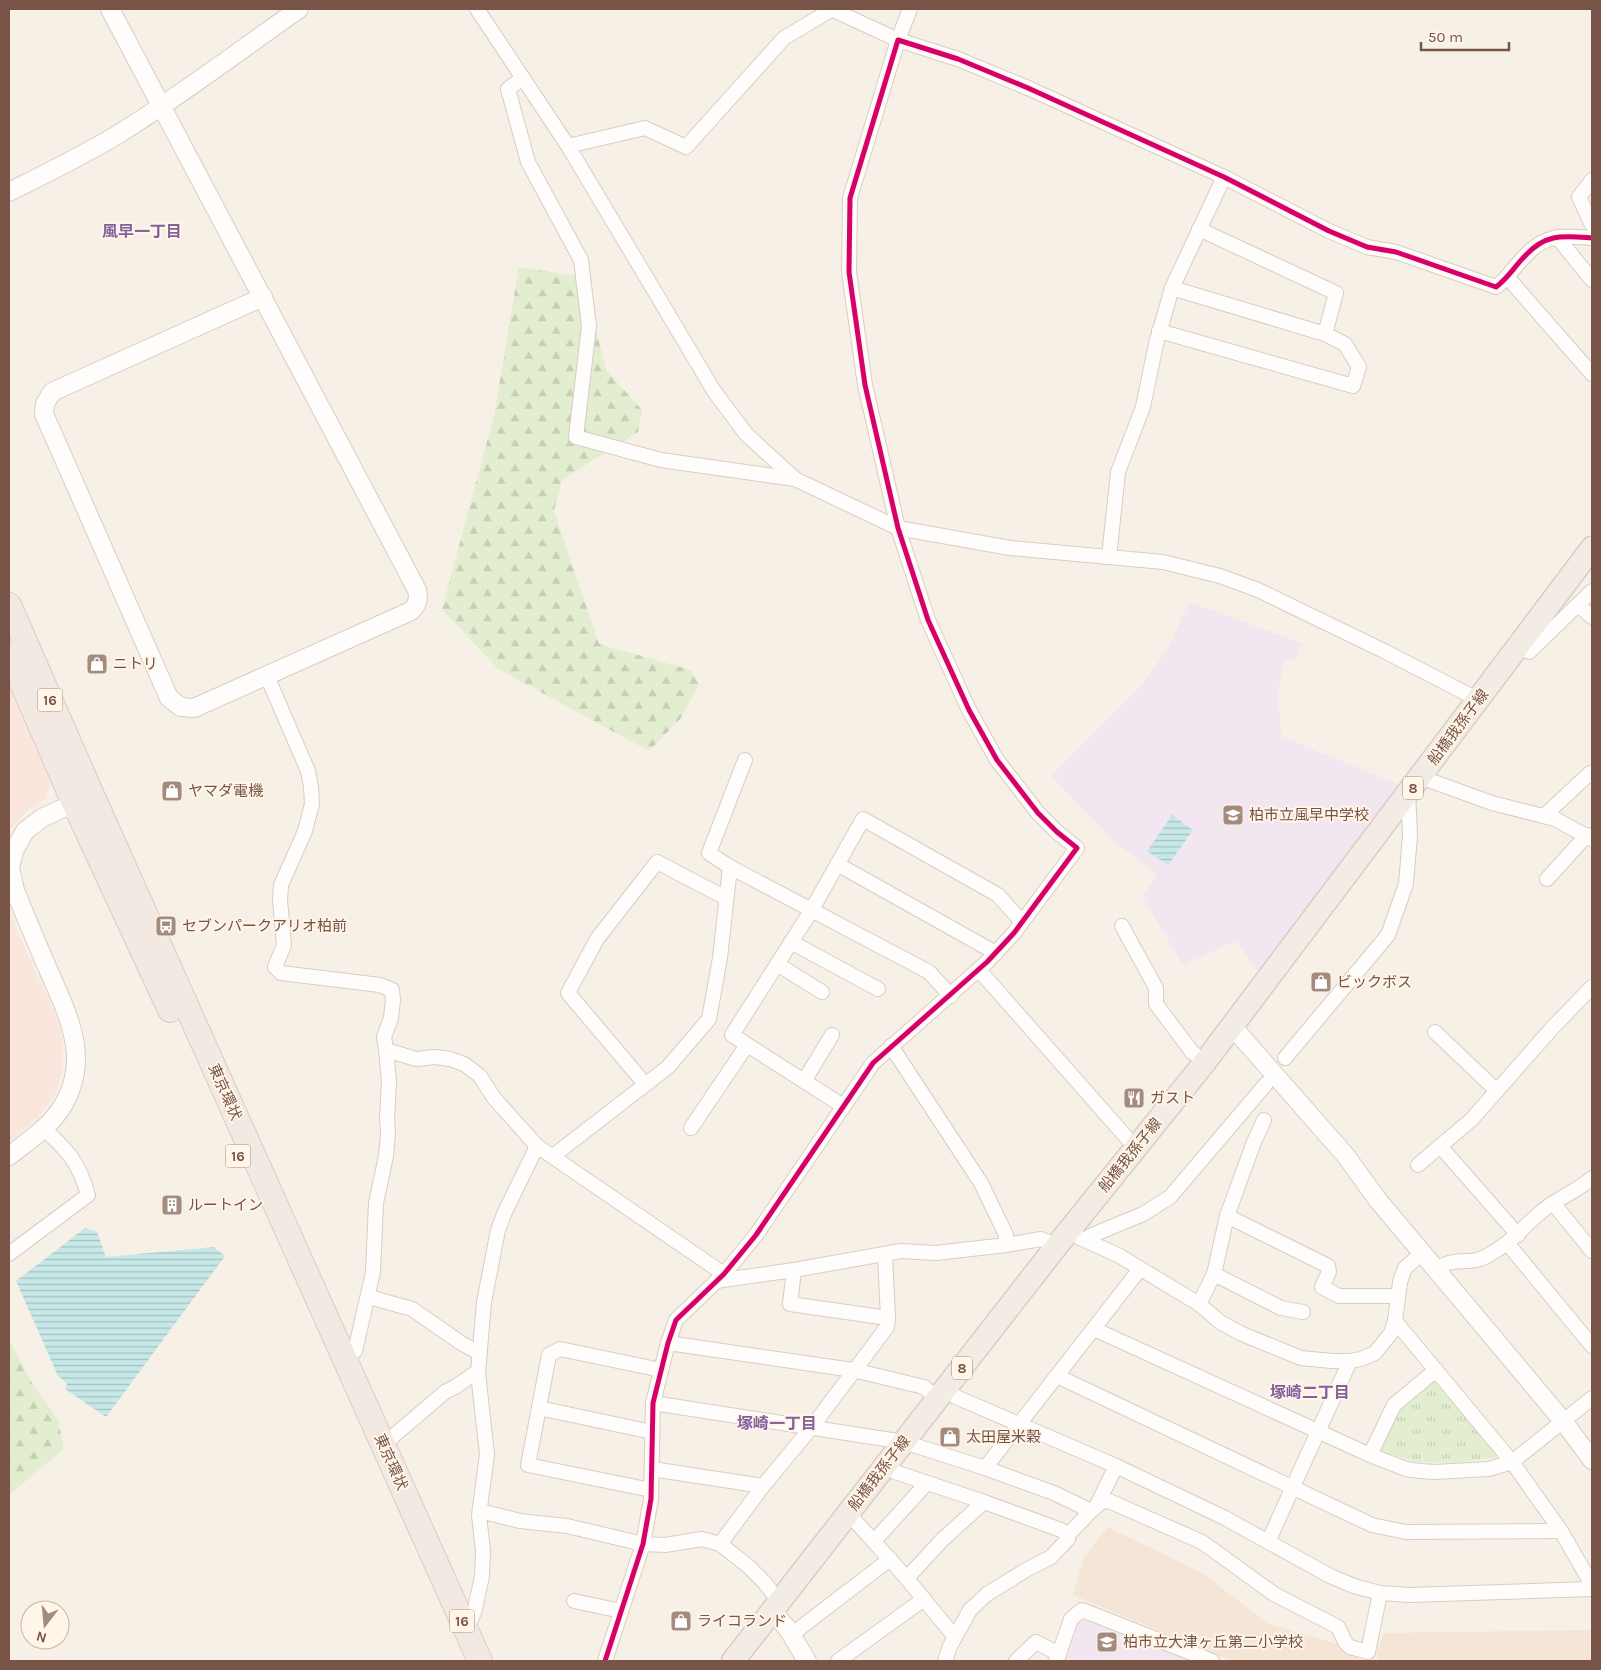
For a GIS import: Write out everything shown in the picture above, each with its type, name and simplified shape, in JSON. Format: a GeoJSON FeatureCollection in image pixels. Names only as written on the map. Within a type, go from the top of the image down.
{"type":"FeatureCollection","features":[{"type":"Feature","properties":{"kind":"highway","name":"東京環状"},"geometry":{"type":"LineString","coordinates":[[9,605],[83,799],[335,1368],[462,1661]]}},
{"type":"Feature","properties":{"kind":"highway","name":"東京環状"},"geometry":{"type":"LineString","coordinates":[[9,653],[83,799],[344,1357],[480,1661]]}},
{"type":"Feature","properties":{"kind":"main road","name":"船橋我孫子線"},"geometry":{"type":"LineString","coordinates":[[733,1661],[1055,1248],[1079,1235],[1136,1146],[1205,1062],[1592,548]]}},
{"type":"Feature","properties":{"kind":"street"},"geometry":{"type":"LineString","coordinates":[[110,9],[161,106],[263,297],[418,590],[417,603],[411,610],[194,708],[180,707],[169,698],[44,414],[45,404],[52,392],[263,297]]}},
{"type":"Feature","properties":{"kind":"street"},"geometry":{"type":"LineString","coordinates":[[9,192],[69,162],[117,134],[161,106],[299,9]]}},
{"type":"Feature","properties":{"kind":"street"},"geometry":{"type":"LineString","coordinates":[[477,9],[568,146],[714,390],[746,434],[795,480]]}},
{"type":"Feature","properties":{"kind":"street"},"geometry":{"type":"LineString","coordinates":[[568,146],[645,128],[686,147],[784,38],[831,9],[898,40],[958,58],[1028,88],[1224,177],[1329,231],[1367,247],[1396,252],[1496,287],[1508,278],[1525,256],[1540,242],[1557,237],[1592,238]]}},
{"type":"Feature","properties":{"kind":"street"},"geometry":{"type":"LineString","coordinates":[[605,1661],[643,1544],[652,1490],[653,1403],[668,1343],[676,1320],[720,1278],[756,1235],[873,1062],[952,996],[996,953],[1022,922],[1077,848],[1038,813],[997,760],[969,710],[928,620],[898,528],[865,385],[849,272],[850,198],[898,40],[910,9]]}},
{"type":"Feature","properties":{"kind":"street"},"geometry":{"type":"LineString","coordinates":[[523,78],[508,89],[528,162],[581,260],[589,326],[576,437],[661,460],[795,480],[898,528],[1010,548],[1163,562],[1220,576],[1258,590],[1384,650],[1479,700]]}},
{"type":"Feature","properties":{"kind":"street"},"geometry":{"type":"LineString","coordinates":[[1109,557],[1118,472],[1143,407],[1160,330],[1172,288],[1224,177]]}},
{"type":"Feature","properties":{"kind":"street"},"geometry":{"type":"LineString","coordinates":[[1592,180],[1579,197],[1592,225]]}},
{"type":"Feature","properties":{"kind":"street"},"geometry":{"type":"LineString","coordinates":[[1200,229],[1336,293],[1325,334]]}},
{"type":"Feature","properties":{"kind":"street"},"geometry":{"type":"LineString","coordinates":[[1557,237],[1592,280]]}},
{"type":"Feature","properties":{"kind":"street"},"geometry":{"type":"LineString","coordinates":[[1508,278],[1592,374]]}},
{"type":"Feature","properties":{"kind":"street"},"geometry":{"type":"LineString","coordinates":[[1160,330],[1353,386],[1359,368],[1345,344],[1325,334],[1172,288]]}},
{"type":"Feature","properties":{"kind":"street"},"geometry":{"type":"LineString","coordinates":[[1520,644],[1529,652],[1592,591]]}},
{"type":"Feature","properties":{"kind":"street"},"geometry":{"type":"LineString","coordinates":[[1578,605],[1592,617]]}},
{"type":"Feature","properties":{"kind":"street"},"geometry":{"type":"LineString","coordinates":[[267,676],[308,771],[312,804],[305,831],[282,885],[280,900],[284,946],[275,967],[281,973],[380,985],[392,990],[391,1018],[384,1037],[389,1081],[388,1133],[386,1156],[376,1203],[373,1272],[369,1297],[355,1351],[344,1357]]}},
{"type":"Feature","properties":{"kind":"street"},"geometry":{"type":"LineString","coordinates":[[745,760],[709,853],[730,867],[811,911],[929,972],[952,996]]}},
{"type":"Feature","properties":{"kind":"street"},"geometry":{"type":"LineString","coordinates":[[1544,816],[1590,773],[1592,776]]}},
{"type":"Feature","properties":{"kind":"street"},"geometry":{"type":"LineString","coordinates":[[1285,1058],[1388,935],[1406,884],[1414,785],[1555,819],[1590,837],[1547,879]]}},
{"type":"Feature","properties":{"kind":"street"},"geometry":{"type":"LineString","coordinates":[[9,1156],[44,1129],[60,1110],[74,1081],[76,1065],[75,1044],[70,1020],[14,890],[10,868],[14,851],[25,831],[42,818],[83,799]]}},
{"type":"Feature","properties":{"kind":"street"},"geometry":{"type":"LineString","coordinates":[[844,1106],[732,1035],[811,911],[863,819],[998,896],[1022,922]]}},
{"type":"Feature","properties":{"kind":"street"},"geometry":{"type":"LineString","coordinates":[[645,1084],[568,993],[597,939],[656,862],[726,898]]}},
{"type":"Feature","properties":{"kind":"street"},"geometry":{"type":"LineString","coordinates":[[837,864],[996,953]]}},
{"type":"Feature","properties":{"kind":"street"},"geometry":{"type":"LineString","coordinates":[[554,1156],[668,1066],[709,1019],[720,958],[730,867]]}},
{"type":"Feature","properties":{"kind":"street"},"geometry":{"type":"LineString","coordinates":[[1122,926],[1156,988],[1156,1004],[1192,1052],[1205,1062]]}},
{"type":"Feature","properties":{"kind":"street"},"geometry":{"type":"LineString","coordinates":[[791,942],[878,989]]}},
{"type":"Feature","properties":{"kind":"street"},"geometry":{"type":"LineString","coordinates":[[777,964],[822,992]]}},
{"type":"Feature","properties":{"kind":"street"},"geometry":{"type":"LineString","coordinates":[[979,970],[1136,1146]]}},
{"type":"Feature","properties":{"kind":"street"},"geometry":{"type":"LineString","coordinates":[[1418,1165],[1472,1120],[1554,1026],[1590,994]]}},
{"type":"Feature","properties":{"kind":"street"},"geometry":{"type":"LineString","coordinates":[[1232,1026],[1346,1156],[1377,1199],[1563,1421],[1592,1460]]}},
{"type":"Feature","properties":{"kind":"street"},"geometry":{"type":"LineString","coordinates":[[1435,1032],[1497,1092]]}},
{"type":"Feature","properties":{"kind":"street"},"geometry":{"type":"LineString","coordinates":[[804,1081],[832,1035]]}},
{"type":"Feature","properties":{"kind":"street"},"geometry":{"type":"LineString","coordinates":[[691,1128],[747,1045]]}},
{"type":"Feature","properties":{"kind":"street"},"geometry":{"type":"LineString","coordinates":[[891,1046],[981,1183],[1006,1235],[1006,1246]]}},
{"type":"Feature","properties":{"kind":"street"},"geometry":{"type":"LineString","coordinates":[[386,1050],[416,1059],[435,1056],[464,1064],[480,1076],[494,1098],[537,1146],[554,1156],[720,1278],[794,1270],[901,1251],[936,1253],[1006,1246],[1041,1240],[1048,1242],[1055,1248]]}},
{"type":"Feature","properties":{"kind":"street"},"geometry":{"type":"LineString","coordinates":[[1079,1235],[1090,1236],[1143,1214],[1170,1197],[1266,1084]]}},
{"type":"Feature","properties":{"kind":"street"},"geometry":{"type":"LineString","coordinates":[[1199,1304],[1214,1274],[1227,1216],[1264,1120]]}},
{"type":"Feature","properties":{"kind":"street"},"geometry":{"type":"LineString","coordinates":[[9,1254],[88,1195],[79,1167],[67,1150],[44,1129]]}},
{"type":"Feature","properties":{"kind":"street"},"geometry":{"type":"LineString","coordinates":[[467,1630],[475,1609],[482,1576],[483,1551],[480,1511],[487,1454],[478,1371],[484,1302],[498,1230],[537,1146]]}},
{"type":"Feature","properties":{"kind":"street"},"geometry":{"type":"LineString","coordinates":[[1440,1146],[1592,1346]]}},
{"type":"Feature","properties":{"kind":"street"},"geometry":{"type":"LineString","coordinates":[[1437,1270],[1446,1264],[1458,1261],[1473,1262],[1486,1257],[1513,1240],[1553,1203],[1579,1189],[1592,1178]]}},
{"type":"Feature","properties":{"kind":"street"},"geometry":{"type":"LineString","coordinates":[[1553,1203],[1592,1251]]}},
{"type":"Feature","properties":{"kind":"street"},"geometry":{"type":"LineString","coordinates":[[1227,1216],[1328,1266],[1329,1272],[1322,1287],[1339,1296],[1398,1296]]}},
{"type":"Feature","properties":{"kind":"street"},"geometry":{"type":"LineString","coordinates":[[1079,1235],[1118,1255],[1199,1304],[1220,1322],[1242,1334],[1301,1358],[1350,1362],[1375,1353],[1390,1333],[1395,1321],[1400,1282],[1405,1268],[1422,1253]]}},
{"type":"Feature","properties":{"kind":"street"},"geometry":{"type":"LineString","coordinates":[[720,1544],[887,1327],[885,1254]]}},
{"type":"Feature","properties":{"kind":"street"},"geometry":{"type":"LineString","coordinates":[[985,1468],[1140,1269]]}},
{"type":"Feature","properties":{"kind":"street"},"geometry":{"type":"LineString","coordinates":[[794,1270],[790,1304],[888,1318]]}},
{"type":"Feature","properties":{"kind":"street"},"geometry":{"type":"LineString","coordinates":[[1214,1274],[1281,1308],[1303,1312]]}},
{"type":"Feature","properties":{"kind":"street"},"geometry":{"type":"LineString","coordinates":[[369,1297],[412,1309],[479,1354]]}},
{"type":"Feature","properties":{"kind":"street"},"geometry":{"type":"LineString","coordinates":[[1395,1321],[1512,1462],[1561,1531],[1592,1585]]}},
{"type":"Feature","properties":{"kind":"street"},"geometry":{"type":"LineString","coordinates":[[1094,1329],[1318,1432],[1406,1469],[1435,1472],[1489,1468],[1512,1462],[1592,1398]]}},
{"type":"Feature","properties":{"kind":"street"},"geometry":{"type":"LineString","coordinates":[[668,1343],[853,1370],[924,1387],[956,1397],[1116,1466],[1225,1518],[1330,1576],[1354,1586],[1380,1593],[1409,1596],[1592,1589]]}},
{"type":"Feature","properties":{"kind":"street"},"geometry":{"type":"LineString","coordinates":[[652,1490],[528,1465],[549,1356],[560,1349],[661,1370]]}},
{"type":"Feature","properties":{"kind":"street"},"geometry":{"type":"LineString","coordinates":[[1268,1542],[1350,1362]]}},
{"type":"Feature","properties":{"kind":"street"},"geometry":{"type":"LineString","coordinates":[[1370,1455],[1394,1405],[1436,1370]]}},
{"type":"Feature","properties":{"kind":"street"},"geometry":{"type":"LineString","coordinates":[[384,1444],[445,1392],[478,1371]]}},
{"type":"Feature","properties":{"kind":"street"},"geometry":{"type":"LineString","coordinates":[[1057,1376],[1372,1525],[1406,1532],[1561,1531]]}},
{"type":"Feature","properties":{"kind":"street"},"geometry":{"type":"LineString","coordinates":[[653,1403],[904,1442],[985,1468],[1094,1508]]}},
{"type":"Feature","properties":{"kind":"street"},"geometry":{"type":"LineString","coordinates":[[539,1408],[652,1432]]}},
{"type":"Feature","properties":{"kind":"street"},"geometry":{"type":"LineString","coordinates":[[886,1465],[895,1472],[1061,1530],[1067,1536]]}},
{"type":"Feature","properties":{"kind":"street"},"geometry":{"type":"LineString","coordinates":[[1094,1508],[1116,1466]]}},
{"type":"Feature","properties":{"kind":"street"},"geometry":{"type":"LineString","coordinates":[[652,1468],[763,1486]]}},
{"type":"Feature","properties":{"kind":"street"},"geometry":{"type":"LineString","coordinates":[[874,1541],[927,1483]]}},
{"type":"Feature","properties":{"kind":"street"},"geometry":{"type":"LineString","coordinates":[[945,1661],[955,1637],[970,1610],[987,1594],[1051,1557],[1068,1539],[1067,1536],[1094,1508],[1105,1500],[1202,1542],[1274,1594],[1338,1627],[1345,1642],[1350,1647],[1368,1652],[1380,1593]]}},
{"type":"Feature","properties":{"kind":"street"},"geometry":{"type":"LineString","coordinates":[[907,1578],[942,1540],[984,1502]]}},
{"type":"Feature","properties":{"kind":"street"},"geometry":{"type":"LineString","coordinates":[[480,1511],[520,1521],[566,1526],[643,1544],[665,1545],[702,1538],[720,1544],[748,1566],[765,1584],[775,1606],[807,1661]]}},
{"type":"Feature","properties":{"kind":"street"},"geometry":{"type":"LineString","coordinates":[[848,1513],[890,1558],[955,1637]]}},
{"type":"Feature","properties":{"kind":"street"},"geometry":{"type":"LineString","coordinates":[[791,1635],[890,1558]]}},
{"type":"Feature","properties":{"kind":"street"},"geometry":{"type":"LineString","coordinates":[[838,1661],[855,1657],[924,1599]]}},
{"type":"Feature","properties":{"kind":"street"},"geometry":{"type":"LineString","coordinates":[[574,1601],[621,1611]]}},
{"type":"Feature","properties":{"kind":"street"},"geometry":{"type":"LineString","coordinates":[[1016,1661],[1036,1642],[1058,1658],[1071,1619],[1082,1610],[1212,1661]]}},
{"type":"Feature","properties":{"kind":"shaded area","name":"柏市立風早中学校"},"geometry":{"type":"Polygon","coordinates":[[[1189,602],[1302,643],[1295,661],[1284,659],[1278,693],[1281,736],[1401,786],[1258,971],[1236,941],[1183,965],[1142,896],[1157,874],[1117,844],[1051,776],[1142,685],[1170,645],[1189,602]]]}},
{"type":"Feature","properties":{"kind":"shaded area"},"geometry":{"type":"Polygon","coordinates":[[[9,681],[52,781],[45,800],[29,809],[9,830],[9,681]]]}},
{"type":"Feature","properties":{"kind":"shaded area"},"geometry":{"type":"Polygon","coordinates":[[[9,913],[58,1021],[63,1042],[62,1071],[55,1094],[38,1118],[9,1142],[9,913]]]}},
{"type":"Feature","properties":{"kind":"shaded area"},"geometry":{"type":"Polygon","coordinates":[[[1108,1527],[1203,1574],[1269,1624],[1337,1644],[1362,1661],[1232,1661],[1073,1595],[1084,1557],[1108,1527]]]}},
{"type":"Feature","properties":{"kind":"shaded area","name":"柏市立大津ヶ丘第二小学校"},"geometry":{"type":"Polygon","coordinates":[[[1087,1619],[1194,1661],[1062,1661],[1077,1623],[1087,1619]]]}},
{"type":"Feature","properties":{"kind":"shaded area"},"geometry":{"type":"Polygon","coordinates":[[[1592,1630],[1592,1661],[1378,1661],[1376,1653],[1384,1633],[1592,1630]]]}},
{"type":"Feature","properties":{"kind":"green space"},"geometry":{"type":"Polygon","coordinates":[[[519,267],[583,277],[606,370],[642,410],[638,432],[562,480],[554,511],[599,644],[691,670],[699,685],[681,718],[649,751],[498,669],[442,609],[494,416],[519,267]]]}},
{"type":"Feature","properties":{"kind":"green space"},"geometry":{"type":"Polygon","coordinates":[[[9,1339],[32,1383],[58,1420],[64,1449],[9,1495],[9,1339]]]}},
{"type":"Feature","properties":{"kind":"green space"},"geometry":{"type":"Polygon","coordinates":[[[1433,1376],[1498,1457],[1453,1463],[1418,1462],[1378,1451],[1396,1406],[1433,1376]]]}},
{"type":"Feature","properties":{"kind":"water"},"geometry":{"type":"Polygon","coordinates":[[[1172,815],[1193,830],[1168,865],[1147,851],[1172,815]]]}},
{"type":"Feature","properties":{"kind":"water"},"geometry":{"type":"Polygon","coordinates":[[[85,1228],[97,1232],[106,1257],[214,1247],[225,1256],[106,1417],[65,1389],[67,1384],[58,1376],[16,1281],[85,1228]]]}},
{"type":"Feature","properties":{"kind":"cycle path"},"geometry":{"type":"LineString","coordinates":[[605,1661],[643,1544],[651,1499],[653,1403],[668,1343],[676,1320],[724,1274],[756,1235],[873,1063],[987,962],[1014,933],[1077,848],[1038,813],[997,760],[969,710],[928,620],[898,528],[865,385],[849,272],[850,198],[898,40],[958,59],[1028,88],[1224,177],[1329,231],[1367,247],[1396,252],[1496,287],[1540,243],[1564,237],[1592,238]]}},
{"type":"Feature","properties":{"kind":"place","name":"ニトリ"},"geometry":{"type":"Point","coordinates":[97,664]}},
{"type":"Feature","properties":{"kind":"place","name":"ヤマダ電機"},"geometry":{"type":"Point","coordinates":[172,791]}},
{"type":"Feature","properties":{"kind":"place","name":"柏市立風早中学校"},"geometry":{"type":"Point","coordinates":[1233,815]}},
{"type":"Feature","properties":{"kind":"place","name":"セブンパークアリオ柏前"},"geometry":{"type":"Point","coordinates":[166,926]}},
{"type":"Feature","properties":{"kind":"place","name":"ビックボス"},"geometry":{"type":"Point","coordinates":[1321,982]}},
{"type":"Feature","properties":{"kind":"place","name":"ガスト"},"geometry":{"type":"Point","coordinates":[1134,1098]}},
{"type":"Feature","properties":{"kind":"place","name":"ルートイン"},"geometry":{"type":"Point","coordinates":[172,1205]}},
{"type":"Feature","properties":{"kind":"place","name":"太田屋米穀"},"geometry":{"type":"Point","coordinates":[950,1437]}},
{"type":"Feature","properties":{"kind":"place","name":"ライコランド"},"geometry":{"type":"Point","coordinates":[681,1621]}},
{"type":"Feature","properties":{"kind":"place","name":"柏市立大津ヶ丘第二小学校"},"geometry":{"type":"Point","coordinates":[1107,1642]}},
{"type":"Feature","properties":{"kind":"district","name":"風早一丁目"},"geometry":{"type":"Point","coordinates":[142,231]}},
{"type":"Feature","properties":{"kind":"district","name":"塚崎二丁目"},"geometry":{"type":"Point","coordinates":[1310,1392]}},
{"type":"Feature","properties":{"kind":"district","name":"塚崎一丁目"},"geometry":{"type":"Point","coordinates":[777,1423]}}]}
